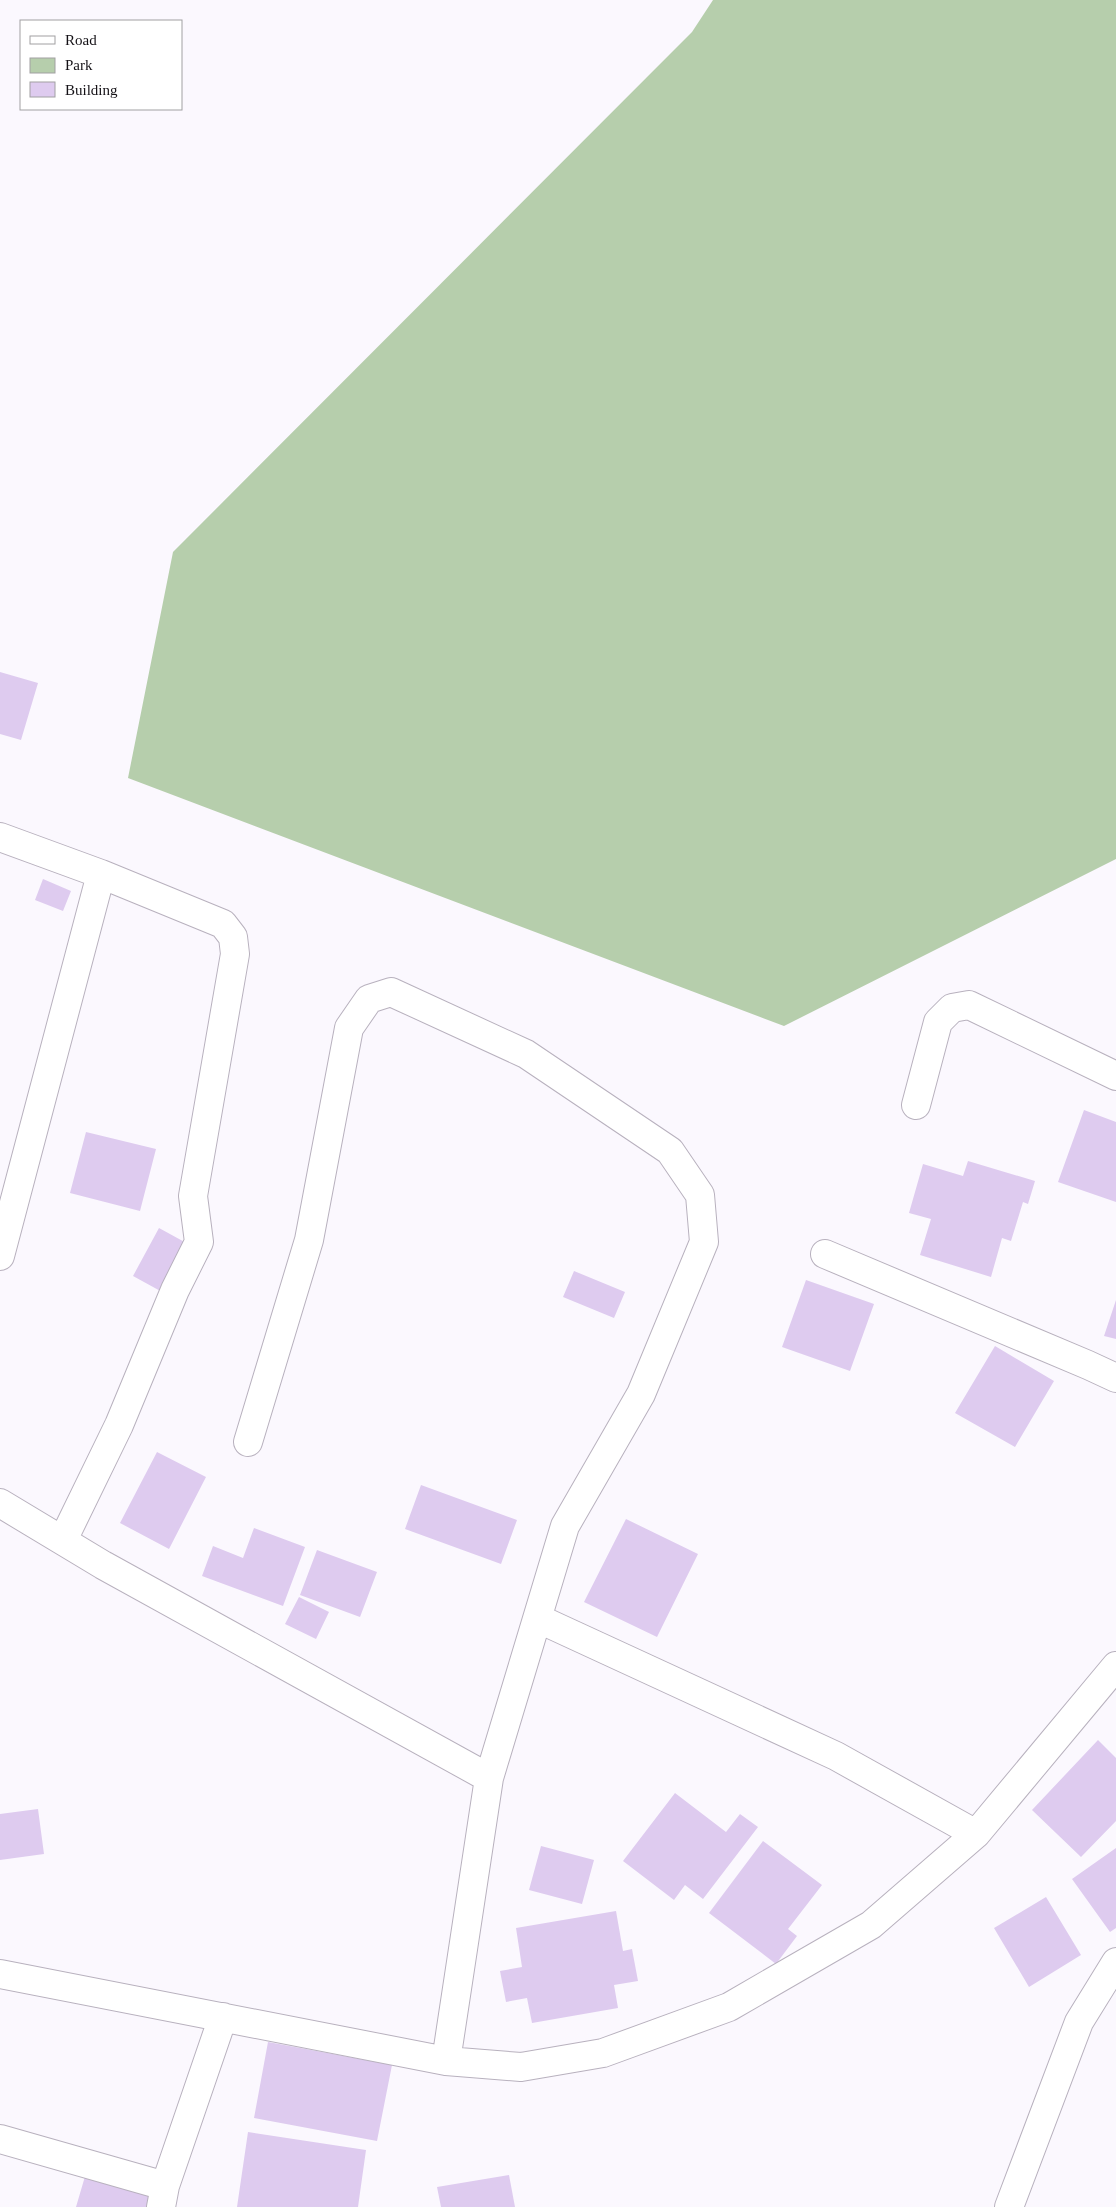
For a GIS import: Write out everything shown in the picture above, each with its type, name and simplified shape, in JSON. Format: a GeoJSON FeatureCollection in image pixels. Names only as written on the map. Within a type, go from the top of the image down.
{"type":"FeatureCollection","features":[{"type":"Feature","properties":{"kind":"street"},"geometry":{"type":"LineString","coordinates":[[0,837],[102,874],[223,924],[233,937],[235,954],[194,1196],[199,1242],[175,1290],[119,1426],[63,1540]]}},
{"type":"Feature","properties":{"kind":"street"},"geometry":{"type":"LineString","coordinates":[[0,1256],[102,874]]}},
{"type":"Feature","properties":{"kind":"street"},"geometry":{"type":"LineString","coordinates":[[248,1442],[310,1240],[349,1028],[369,999],[391,992],[526,1054],[670,1151],[700,1195],[704,1242],[641,1394],[565,1526],[539,1619],[489,1778],[446,2060]]}},
{"type":"Feature","properties":{"kind":"street"},"geometry":{"type":"LineString","coordinates":[[916,1105],[938,1022],[952,1008],[969,1005],[1116,1076]]}},
{"type":"Feature","properties":{"kind":"street"},"geometry":{"type":"LineString","coordinates":[[825,1254],[1116,1378]]}},
{"type":"Feature","properties":{"kind":"street"},"geometry":{"type":"LineString","coordinates":[[0,1503],[103,1564],[489,1778]]}},
{"type":"Feature","properties":{"kind":"street"},"geometry":{"type":"LineString","coordinates":[[539,1619],[836,1756],[976,1834]]}},
{"type":"Feature","properties":{"kind":"street"},"geometry":{"type":"LineString","coordinates":[[0,1974],[446,2060],[522,2067],[603,2054],[729,2007],[871,1925],[976,1834],[1112,1682]]}},
{"type":"Feature","properties":{"kind":"street"},"geometry":{"type":"LineString","coordinates":[[1009,2207],[1079,2022],[1116,1962]]}},
{"type":"Feature","properties":{"kind":"street"},"geometry":{"type":"LineString","coordinates":[[0,2139],[163,2197],[222,2017]]}},
{"type":"Feature","properties":{"kind":"green space"},"geometry":{"type":"Polygon","coordinates":[[[713,0],[1116,0],[1116,859],[784,1026],[128,778],[173,552],[692,32],[713,0]]]}},
{"type":"Feature","properties":{"kind":"building"},"geometry":{"type":"Polygon","coordinates":[[[0,672],[38,683],[21,740],[0,734],[0,672]]]}},
{"type":"Feature","properties":{"kind":"building"},"geometry":{"type":"Polygon","coordinates":[[[43,879],[71,891],[63,911],[35,900],[43,879]]]}},
{"type":"Feature","properties":{"kind":"building"},"geometry":{"type":"Polygon","coordinates":[[[1084,1110],[1116,1122],[1116,1202],[1058,1182],[1084,1110]]]}},
{"type":"Feature","properties":{"kind":"building"},"geometry":{"type":"Polygon","coordinates":[[[86,1132],[156,1149],[140,1211],[70,1193],[86,1132]]]}},
{"type":"Feature","properties":{"kind":"building"},"geometry":{"type":"Polygon","coordinates":[[[968,1161],[1035,1181],[1028,1204],[1023,1202],[1011,1241],[1002,1238],[991,1277],[920,1255],[931,1219],[909,1213],[923,1164],[963,1176],[968,1161]]]}},
{"type":"Feature","properties":{"kind":"building"},"geometry":{"type":"Polygon","coordinates":[[[159,1228],[190,1245],[164,1293],[133,1276],[159,1228]]]}},
{"type":"Feature","properties":{"kind":"building"},"geometry":{"type":"Polygon","coordinates":[[[574,1271],[625,1292],[614,1318],[563,1297],[574,1271]]]}},
{"type":"Feature","properties":{"kind":"building"},"geometry":{"type":"Polygon","coordinates":[[[806,1280],[874,1304],[850,1371],[782,1347],[806,1280]]]}},
{"type":"Feature","properties":{"kind":"building"},"geometry":{"type":"Polygon","coordinates":[[[1116,1300],[1116,1339],[1104,1336],[1116,1300]]]}},
{"type":"Feature","properties":{"kind":"building"},"geometry":{"type":"Polygon","coordinates":[[[995,1346],[1054,1381],[1015,1447],[955,1413],[995,1346]]]}},
{"type":"Feature","properties":{"kind":"building"},"geometry":{"type":"Polygon","coordinates":[[[157,1452],[206,1477],[169,1549],[120,1523],[157,1452]]]}},
{"type":"Feature","properties":{"kind":"building"},"geometry":{"type":"Polygon","coordinates":[[[421,1485],[517,1520],[501,1564],[405,1529],[421,1485]]]}},
{"type":"Feature","properties":{"kind":"building"},"geometry":{"type":"Polygon","coordinates":[[[626,1519],[698,1554],[657,1637],[584,1602],[626,1519]]]}},
{"type":"Feature","properties":{"kind":"building"},"geometry":{"type":"Polygon","coordinates":[[[254,1528],[305,1547],[283,1606],[202,1576],[213,1546],[243,1558],[254,1528]]]}},
{"type":"Feature","properties":{"kind":"building"},"geometry":{"type":"Polygon","coordinates":[[[317,1550],[377,1572],[360,1617],[300,1595],[317,1550]]]}},
{"type":"Feature","properties":{"kind":"building"},"geometry":{"type":"Polygon","coordinates":[[[299,1597],[329,1612],[316,1639],[285,1624],[299,1597]]]}},
{"type":"Feature","properties":{"kind":"building"},"geometry":{"type":"Polygon","coordinates":[[[1098,1740],[1116,1758],[1116,1821],[1081,1857],[1032,1810],[1098,1740]]]}},
{"type":"Feature","properties":{"kind":"building"},"geometry":{"type":"Polygon","coordinates":[[[675,1793],[726,1832],[740,1814],[758,1827],[703,1899],[685,1885],[674,1900],[623,1861],[675,1793]]]}},
{"type":"Feature","properties":{"kind":"building"},"geometry":{"type":"Polygon","coordinates":[[[38,1809],[44,1854],[0,1860],[0,1814],[38,1809]]]}},
{"type":"Feature","properties":{"kind":"building"},"geometry":{"type":"Polygon","coordinates":[[[763,1841],[822,1885],[788,1929],[797,1936],[776,1964],[709,1913],[763,1841]]]}},
{"type":"Feature","properties":{"kind":"building"},"geometry":{"type":"Polygon","coordinates":[[[541,1846],[594,1860],[582,1904],[529,1890],[541,1846]]]}},
{"type":"Feature","properties":{"kind":"building"},"geometry":{"type":"Polygon","coordinates":[[[1116,1848],[1116,1928],[1110,1932],[1072,1879],[1116,1848]]]}},
{"type":"Feature","properties":{"kind":"building"},"geometry":{"type":"Polygon","coordinates":[[[1046,1897],[1081,1955],[1029,1987],[994,1928],[1046,1897]]]}},
{"type":"Feature","properties":{"kind":"building"},"geometry":{"type":"Polygon","coordinates":[[[616,1911],[623,1951],[632,1949],[638,1981],[614,1985],[618,2008],[532,2023],[527,1998],[506,2002],[500,1971],[522,1967],[516,1928],[616,1911]]]}},
{"type":"Feature","properties":{"kind":"building"},"geometry":{"type":"Polygon","coordinates":[[[268,2042],[392,2065],[377,2141],[254,2118],[268,2042]]]}},
{"type":"Feature","properties":{"kind":"building"},"geometry":{"type":"Polygon","coordinates":[[[248,2132],[366,2150],[358,2207],[237,2207],[248,2132]]]}},
{"type":"Feature","properties":{"kind":"building"},"geometry":{"type":"Polygon","coordinates":[[[86,2173],[151,2192],[147,2207],[76,2207],[86,2173]]]}},
{"type":"Feature","properties":{"kind":"building"},"geometry":{"type":"Polygon","coordinates":[[[509,2175],[515,2207],[441,2207],[437,2187],[509,2175]]]}}]}
